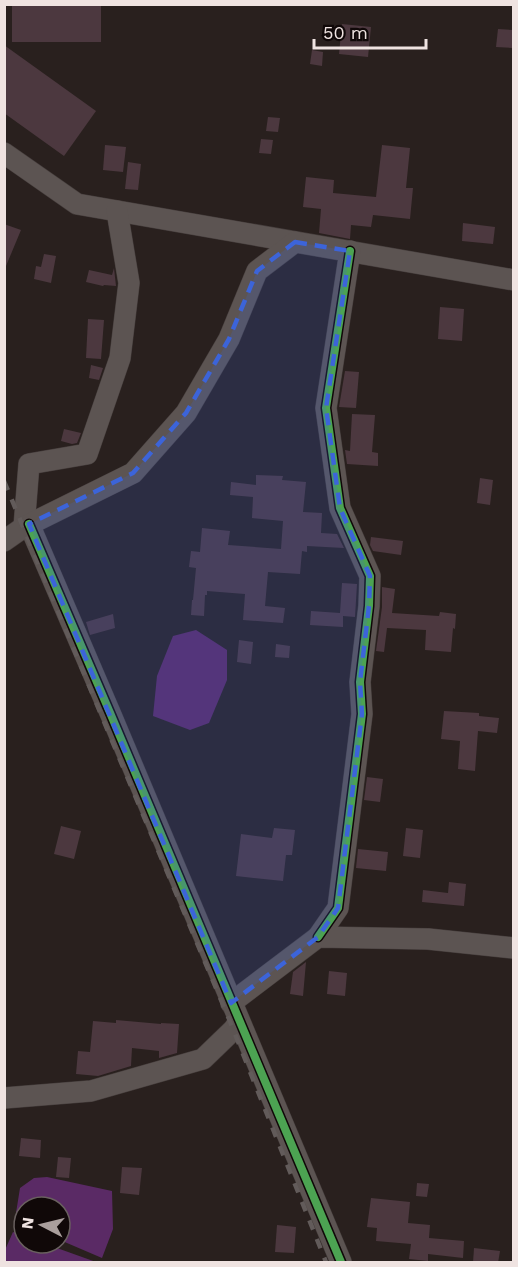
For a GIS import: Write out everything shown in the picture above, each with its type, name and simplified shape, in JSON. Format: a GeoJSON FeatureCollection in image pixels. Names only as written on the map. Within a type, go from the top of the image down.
{"type":"FeatureCollection","features":[{"type":"Feature","properties":{"kind":"street"},"geometry":{"type":"LineString","coordinates":[[4,153],[77,204],[513,280]]}},
{"type":"Feature","properties":{"kind":"street"},"geometry":{"type":"LineString","coordinates":[[117,211],[129,283],[120,358],[87,454],[29,464],[26,525],[111,715],[340,1263]]}},
{"type":"Feature","properties":{"kind":"street"},"geometry":{"type":"LineString","coordinates":[[4,541],[26,525],[133,473],[186,413],[230,339],[257,271],[295,242]]}},
{"type":"Feature","properties":{"kind":"street"},"geometry":{"type":"LineString","coordinates":[[4,1098],[92,1091],[203,1059],[234,1030],[235,1012],[318,938],[338,908],[362,714],[360,682],[369,606],[370,576],[340,508],[326,408],[350,251]]}},
{"type":"Feature","properties":{"kind":"street"},"geometry":{"type":"LineString","coordinates":[[318,938],[428,939],[513,948]]}},
{"type":"Feature","properties":{"kind":"highlighted area"},"geometry":{"type":"Polygon","coordinates":[[[295,242],[350,251],[326,408],[340,508],[370,576],[369,606],[360,682],[362,714],[338,908],[318,937],[231,1003],[29,524],[133,473],[186,413],[229,339],[257,271],[295,242]]]}},
{"type":"Feature","properties":{"kind":"shaded area"},"geometry":{"type":"Polygon","coordinates":[[[196,630],[227,650],[227,680],[209,723],[190,730],[153,716],[157,676],[173,636],[196,630]]]}},
{"type":"Feature","properties":{"kind":"shaded area"},"geometry":{"type":"Polygon","coordinates":[[[47,1177],[112,1191],[113,1229],[102,1258],[72,1245],[72,1195],[19,1195],[20,1188],[34,1178],[47,1177]]]}},
{"type":"Feature","properties":{"kind":"shaded area"},"geometry":{"type":"Polygon","coordinates":[[[12,1234],[12,1255],[72,1253],[96,1262],[5,1262],[5,1250],[12,1234]]]}},
{"type":"Feature","properties":{"kind":"building"},"geometry":{"type":"Polygon","coordinates":[[[12,4],[101,4],[101,42],[12,42],[12,4]]]}},
{"type":"Feature","properties":{"kind":"building"},"geometry":{"type":"Polygon","coordinates":[[[342,24],[371,27],[368,57],[339,54],[342,24]]]}},
{"type":"Feature","properties":{"kind":"building"},"geometry":{"type":"Polygon","coordinates":[[[498,29],[513,30],[513,48],[496,47],[498,29]]]}},
{"type":"Feature","properties":{"kind":"building"},"geometry":{"type":"Polygon","coordinates":[[[4,45],[96,111],[64,156],[4,113],[4,45]]]}},
{"type":"Feature","properties":{"kind":"building"},"geometry":{"type":"Polygon","coordinates":[[[312,50],[323,52],[322,66],[310,64],[312,50]]]}},
{"type":"Feature","properties":{"kind":"building"},"geometry":{"type":"Polygon","coordinates":[[[268,117],[280,118],[278,132],[266,131],[268,117]]]}},
{"type":"Feature","properties":{"kind":"building"},"geometry":{"type":"Polygon","coordinates":[[[261,139],[273,140],[271,154],[259,153],[261,139]]]}},
{"type":"Feature","properties":{"kind":"building"},"geometry":{"type":"Polygon","coordinates":[[[105,145],[126,147],[123,172],[103,170],[105,145]]]}},
{"type":"Feature","properties":{"kind":"building"},"geometry":{"type":"Polygon","coordinates":[[[382,145],[410,148],[406,188],[413,188],[410,219],[373,215],[371,227],[351,225],[350,239],[319,233],[321,209],[303,207],[306,177],[334,180],[333,193],[376,197],[382,145]]]}},
{"type":"Feature","properties":{"kind":"building"},"geometry":{"type":"Polygon","coordinates":[[[128,162],[141,164],[138,190],[125,189],[128,162]]]}},
{"type":"Feature","properties":{"kind":"building"},"geometry":{"type":"Polygon","coordinates":[[[463,223],[495,227],[493,244],[462,241],[463,223]]]}},
{"type":"Feature","properties":{"kind":"building"},"geometry":{"type":"Polygon","coordinates":[[[4,224],[21,230],[6,266],[4,265],[4,224]]]}},
{"type":"Feature","properties":{"kind":"building"},"geometry":{"type":"Polygon","coordinates":[[[44,254],[56,256],[51,283],[34,279],[36,266],[41,267],[44,254]]]}},
{"type":"Feature","properties":{"kind":"building"},"geometry":{"type":"Polygon","coordinates":[[[114,268],[116,286],[86,282],[89,270],[112,275],[114,268]]]}},
{"type":"Feature","properties":{"kind":"building"},"geometry":{"type":"Polygon","coordinates":[[[440,307],[464,309],[462,341],[438,339],[440,307]]]}},
{"type":"Feature","properties":{"kind":"building"},"geometry":{"type":"Polygon","coordinates":[[[88,319],[104,320],[101,359],[86,358],[88,319]]]}},
{"type":"Feature","properties":{"kind":"building"},"geometry":{"type":"Polygon","coordinates":[[[91,365],[103,368],[99,380],[89,378],[91,365]]]}},
{"type":"Feature","properties":{"kind":"building"},"geometry":{"type":"Polygon","coordinates":[[[345,371],[359,372],[356,408],[339,407],[345,371]]]}},
{"type":"Feature","properties":{"kind":"building"},"geometry":{"type":"Polygon","coordinates":[[[352,414],[375,415],[372,452],[378,453],[378,466],[347,464],[345,450],[350,451],[352,414]]]}},
{"type":"Feature","properties":{"kind":"building"},"geometry":{"type":"Polygon","coordinates":[[[64,429],[81,433],[77,443],[61,441],[64,429]]]}},
{"type":"Feature","properties":{"kind":"building"},"geometry":{"type":"Polygon","coordinates":[[[256,475],[283,476],[282,480],[306,482],[303,512],[322,513],[321,533],[337,534],[344,548],[307,546],[307,552],[302,551],[300,574],[268,572],[265,606],[285,608],[283,623],[243,620],[245,594],[207,591],[204,616],[191,615],[196,568],[189,567],[191,551],[200,552],[202,528],[230,531],[228,545],[281,549],[283,521],[252,518],[253,497],[230,495],[231,482],[256,485],[256,475]]]}},
{"type":"Feature","properties":{"kind":"building"},"geometry":{"type":"Polygon","coordinates":[[[480,478],[493,480],[490,505],[477,503],[480,478]]]}},
{"type":"Feature","properties":{"kind":"building"},"geometry":{"type":"Polygon","coordinates":[[[371,537],[403,541],[401,555],[373,551],[370,545],[371,537]]]}},
{"type":"Feature","properties":{"kind":"building"},"geometry":{"type":"Polygon","coordinates":[[[342,583],[357,584],[355,617],[343,616],[343,627],[310,625],[311,611],[340,613],[342,583]]]}},
{"type":"Feature","properties":{"kind":"building"},"geometry":{"type":"Polygon","coordinates":[[[382,587],[395,589],[392,613],[439,616],[440,612],[456,614],[451,652],[425,650],[426,630],[387,628],[384,652],[376,651],[382,607],[382,587]]]}},
{"type":"Feature","properties":{"kind":"building"},"geometry":{"type":"Polygon","coordinates":[[[113,614],[115,628],[90,635],[86,622],[113,614]]]}},
{"type":"Feature","properties":{"kind":"building"},"geometry":{"type":"Polygon","coordinates":[[[239,640],[253,642],[251,664],[237,662],[239,640]]]}},
{"type":"Feature","properties":{"kind":"building"},"geometry":{"type":"Polygon","coordinates":[[[276,644],[290,646],[289,658],[275,657],[276,644]]]}},
{"type":"Feature","properties":{"kind":"building"},"geometry":{"type":"Polygon","coordinates":[[[444,711],[479,713],[479,716],[499,718],[497,733],[478,731],[475,771],[458,769],[460,741],[441,739],[444,711]]]}},
{"type":"Feature","properties":{"kind":"building"},"geometry":{"type":"Polygon","coordinates":[[[367,777],[383,779],[380,802],[364,800],[367,777]]]}},
{"type":"Feature","properties":{"kind":"building"},"geometry":{"type":"Polygon","coordinates":[[[61,826],[81,831],[74,859],[54,854],[61,826]]]}},
{"type":"Feature","properties":{"kind":"building"},"geometry":{"type":"Polygon","coordinates":[[[274,828],[295,830],[292,855],[286,855],[283,881],[236,876],[241,834],[272,838],[274,828]]]}},
{"type":"Feature","properties":{"kind":"building"},"geometry":{"type":"Polygon","coordinates":[[[406,828],[423,830],[420,858],[403,856],[406,828]]]}},
{"type":"Feature","properties":{"kind":"building"},"geometry":{"type":"Polygon","coordinates":[[[358,849],[388,852],[386,871],[356,868],[358,849]]]}},
{"type":"Feature","properties":{"kind":"building"},"geometry":{"type":"Polygon","coordinates":[[[449,882],[466,884],[464,906],[422,902],[423,890],[448,893],[449,882]]]}},
{"type":"Feature","properties":{"kind":"building"},"geometry":{"type":"Polygon","coordinates":[[[306,962],[303,996],[290,994],[293,972],[306,962]]]}},
{"type":"Feature","properties":{"kind":"building"},"geometry":{"type":"Polygon","coordinates":[[[329,971],[347,973],[345,996],[327,994],[329,971]]]}},
{"type":"Feature","properties":{"kind":"building"},"geometry":{"type":"Polygon","coordinates":[[[116,1020],[179,1024],[177,1053],[159,1058],[159,1051],[132,1048],[131,1066],[98,1076],[76,1074],[78,1051],[90,1052],[93,1021],[116,1023],[116,1020]]]}},
{"type":"Feature","properties":{"kind":"building"},"geometry":{"type":"Polygon","coordinates":[[[21,1138],[41,1140],[40,1158],[19,1156],[21,1138]]]}},
{"type":"Feature","properties":{"kind":"building"},"geometry":{"type":"Polygon","coordinates":[[[58,1157],[71,1158],[69,1178],[56,1177],[58,1157]]]}},
{"type":"Feature","properties":{"kind":"building"},"geometry":{"type":"Polygon","coordinates":[[[122,1167],[142,1168],[139,1195],[120,1193],[122,1167]]]}},
{"type":"Feature","properties":{"kind":"building"},"geometry":{"type":"Polygon","coordinates":[[[417,1183],[429,1184],[427,1197],[416,1196],[417,1183]]]}},
{"type":"Feature","properties":{"kind":"building"},"geometry":{"type":"Polygon","coordinates":[[[371,1198],[410,1202],[408,1223],[430,1225],[429,1238],[464,1241],[463,1258],[428,1254],[428,1261],[409,1259],[411,1244],[376,1241],[377,1228],[367,1227],[371,1198]]]}},
{"type":"Feature","properties":{"kind":"building"},"geometry":{"type":"Polygon","coordinates":[[[277,1225],[296,1227],[294,1253],[275,1252],[277,1225]]]}},
{"type":"Feature","properties":{"kind":"building"},"geometry":{"type":"Polygon","coordinates":[[[474,1248],[500,1251],[498,1263],[473,1263],[474,1248]]]}},
{"type":"Feature","properties":{"kind":"railway"},"geometry":{"type":"LineString","coordinates":[[4,481],[229,1019],[326,1262]]}},
{"type":"Feature","properties":{"kind":"cycle path"},"geometry":{"type":"LineString","coordinates":[[318,937],[338,908],[362,714],[360,682],[369,606],[370,576],[340,508],[326,408],[350,251]]}},
{"type":"Feature","properties":{"kind":"cycle path"},"geometry":{"type":"LineString","coordinates":[[29,524],[341,1262]]}}]}
